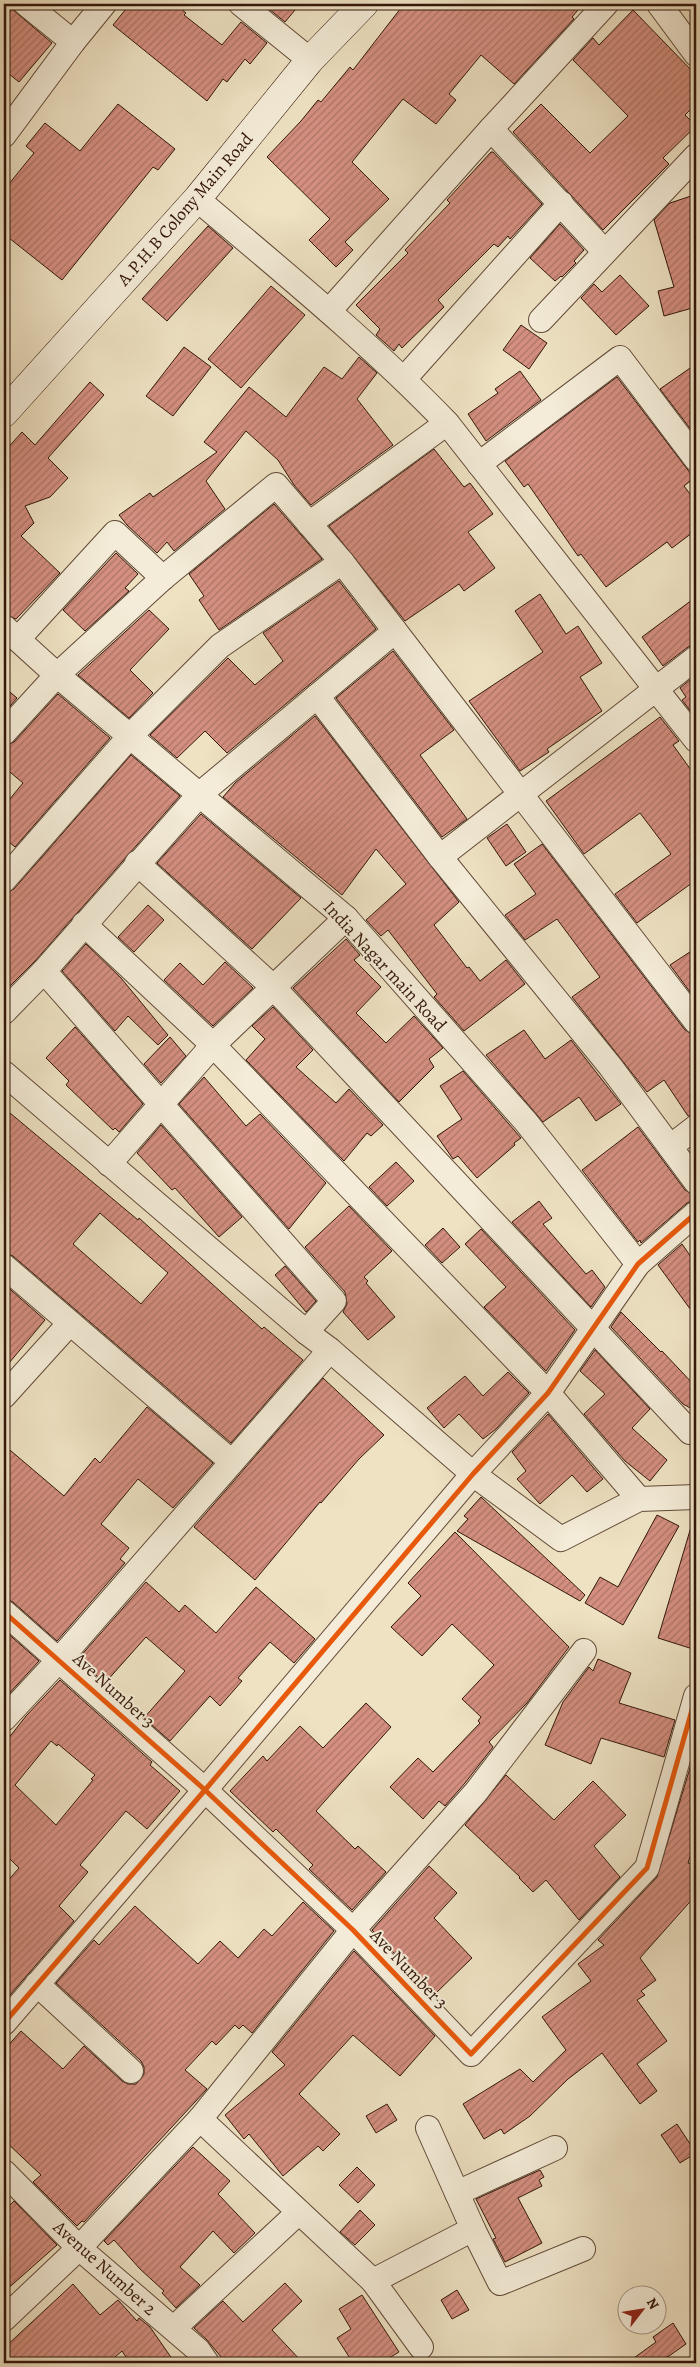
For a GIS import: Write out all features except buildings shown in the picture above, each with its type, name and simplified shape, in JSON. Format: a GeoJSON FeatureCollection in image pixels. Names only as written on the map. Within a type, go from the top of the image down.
{"type":"FeatureCollection","features":[{"type":"Feature","properties":{"kind":"street"},"geometry":{"type":"LineString","coordinates":[[26,4],[73,42]]}},
{"type":"Feature","properties":{"kind":"street"},"geometry":{"type":"LineString","coordinates":[[4,135],[73,42],[104,4]]}},
{"type":"Feature","properties":{"kind":"street"},"geometry":{"type":"LineString","coordinates":[[241,4],[310,60]]}},
{"type":"Feature","properties":{"kind":"street","name":"A.P.H.B Colony Main Road"},"geometry":{"type":"LineString","coordinates":[[4,413],[197,199],[310,60],[364,4]]}},
{"type":"Feature","properties":{"kind":"street"},"geometry":{"type":"LineString","coordinates":[[329,311],[491,129],[606,4]]}},
{"type":"Feature","properties":{"kind":"street"},"geometry":{"type":"LineString","coordinates":[[659,4],[696,54]]}},
{"type":"Feature","properties":{"kind":"street"},"geometry":{"type":"LineString","coordinates":[[491,129],[604,251]]}},
{"type":"Feature","properties":{"kind":"street"},"geometry":{"type":"LineString","coordinates":[[541,320],[604,251],[696,159]]}},
{"type":"Feature","properties":{"kind":"street"},"geometry":{"type":"LineString","coordinates":[[197,199],[329,311],[404,379],[447,423],[696,740]]}},
{"type":"Feature","properties":{"kind":"street"},"geometry":{"type":"LineString","coordinates":[[404,379],[561,203]]}},
{"type":"Feature","properties":{"kind":"street"},"geometry":{"type":"LineString","coordinates":[[479,464],[620,358],[696,458]]}},
{"type":"Feature","properties":{"kind":"street"},"geometry":{"type":"LineString","coordinates":[[309,524],[447,423]]}},
{"type":"Feature","properties":{"kind":"street"},"geometry":{"type":"LineString","coordinates":[[4,732],[57,675],[163,578],[276,485],[342,562],[696,1022]]}},
{"type":"Feature","properties":{"kind":"street"},"geometry":{"type":"LineString","coordinates":[[11,633],[116,533],[163,578]]}},
{"type":"Feature","properties":{"kind":"street"},"geometry":{"type":"LineString","coordinates":[[4,880],[131,735],[220,646],[342,562]]}},
{"type":"Feature","properties":{"kind":"street"},"geometry":{"type":"LineString","coordinates":[[4,1012],[44,972],[137,863],[200,794],[395,631]]}},
{"type":"Feature","properties":{"kind":"street","name":"India Nagar main Road"},"geometry":{"type":"LineString","coordinates":[[11,633],[57,675],[131,735],[346,918],[526,1122],[638,1264]]}},
{"type":"Feature","properties":{"kind":"street"},"geometry":{"type":"LineString","coordinates":[[440,857],[696,658]]}},
{"type":"Feature","properties":{"kind":"street"},"geometry":{"type":"LineString","coordinates":[[318,696],[440,857],[610,1066],[696,1182]]}},
{"type":"Feature","properties":{"kind":"street"},"geometry":{"type":"LineString","coordinates":[[137,863],[272,986],[690,1432]]}},
{"type":"Feature","properties":{"kind":"street"},"geometry":{"type":"LineString","coordinates":[[109,1164],[212,1045],[272,986],[346,918]]}},
{"type":"Feature","properties":{"kind":"street"},"geometry":{"type":"LineString","coordinates":[[84,924],[212,1045],[548,1393],[639,1499]]}},
{"type":"Feature","properties":{"kind":"street"},"geometry":{"type":"LineString","coordinates":[[44,972],[334,1301],[306,1332]]}},
{"type":"Feature","properties":{"kind":"street"},"geometry":{"type":"LineString","coordinates":[[4,1073],[473,1474],[562,1539],[639,1499],[696,1497]]}},
{"type":"Feature","properties":{"kind":"street"},"geometry":{"type":"LineString","coordinates":[[670,1147],[696,1127]]}},
{"type":"Feature","properties":{"kind":"street"},"geometry":{"type":"LineString","coordinates":[[4,2022],[205,1790],[473,1474],[548,1393],[638,1264],[696,1213]]}},
{"type":"Feature","properties":{"kind":"street"},"geometry":{"type":"LineString","coordinates":[[4,1266],[232,1462]]}},
{"type":"Feature","properties":{"kind":"street"},"geometry":{"type":"LineString","coordinates":[[4,1396],[70,1323]]}},
{"type":"Feature","properties":{"kind":"street"},"geometry":{"type":"LineString","coordinates":[[4,1719],[59,1660],[330,1350]]}},
{"type":"Feature","properties":{"kind":"street","name":"Ave Number 3"},"geometry":{"type":"LineString","coordinates":[[4,1612],[205,1790],[353,1930],[471,2054],[647,1868],[696,1696]]}},
{"type":"Feature","properties":{"kind":"street"},"geometry":{"type":"LineString","coordinates":[[4,2319],[79,2248],[200,2119],[353,1930],[476,1792],[584,1651]]}},
{"type":"Feature","properties":{"kind":"street"},"geometry":{"type":"LineString","coordinates":[[37,1984],[131,2071]]}},
{"type":"Feature","properties":{"kind":"street"},"geometry":{"type":"LineString","coordinates":[[200,2119],[373,2281],[421,2347]]}},
{"type":"Feature","properties":{"kind":"street"},"geometry":{"type":"LineString","coordinates":[[428,2128],[473,2229],[500,2283],[583,2249]]}},
{"type":"Feature","properties":{"kind":"street"},"geometry":{"type":"LineString","coordinates":[[457,2193],[556,2148]]}},
{"type":"Feature","properties":{"kind":"street","name":"Avenue Number 2"},"geometry":{"type":"LineString","coordinates":[[4,2172],[79,2248],[174,2328],[198,2350],[207,2363]]}},
{"type":"Feature","properties":{"kind":"street"},"geometry":{"type":"LineString","coordinates":[[174,2328],[299,2212]]}},
{"type":"Feature","properties":{"kind":"street"},"geometry":{"type":"LineString","coordinates":[[373,2281],[473,2229]]}},
{"type":"Feature","properties":{"kind":"cycle path"},"geometry":{"type":"LineString","coordinates":[[4,2023],[473,1474],[548,1393],[638,1264],[696,1213]]}},
{"type":"Feature","properties":{"kind":"cycle path"},"geometry":{"type":"LineString","coordinates":[[4,1612],[205,1790],[353,1930],[471,2054],[647,1868],[696,1696]]}}]}
